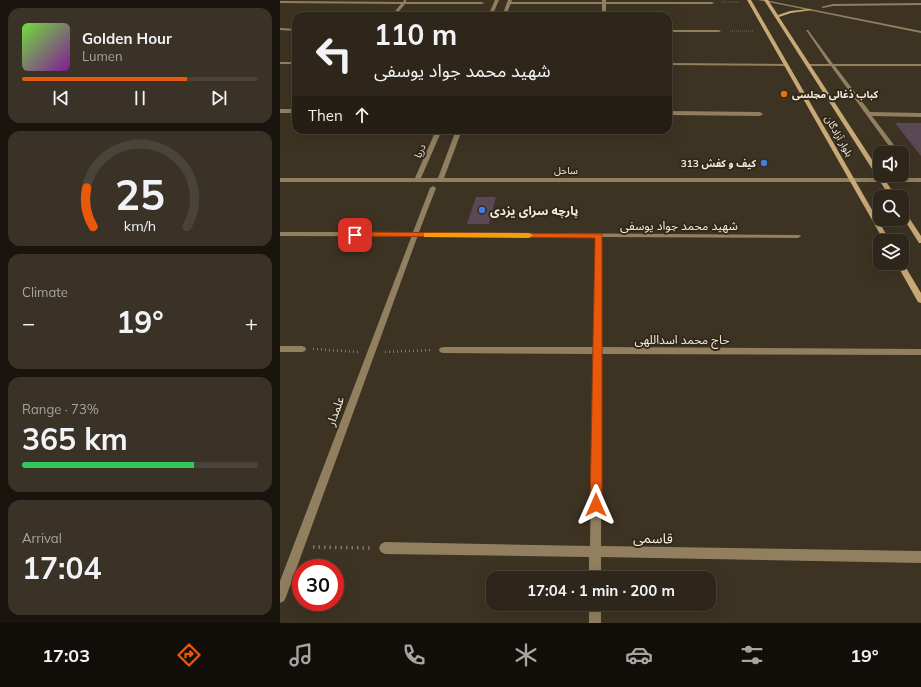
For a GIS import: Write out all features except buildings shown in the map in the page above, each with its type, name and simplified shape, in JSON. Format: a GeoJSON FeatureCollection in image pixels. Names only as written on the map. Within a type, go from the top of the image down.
{"type":"FeatureCollection","features":[{"type":"Feature","properties":{"kind":"main road","name":"بلوار آزادگان"},"geometry":{"type":"LineString","coordinates":[[750,1],[883,234]]}},
{"type":"Feature","properties":{"kind":"main road","name":"بلوار آزادگان"},"geometry":{"type":"LineString","coordinates":[[767,1],[873,166]]}},
{"type":"Feature","properties":{"kind":"main road"},"geometry":{"type":"LineString","coordinates":[[777,17],[790,12],[810,10]]}},
{"type":"Feature","properties":{"kind":"main road"},"geometry":{"type":"LineString","coordinates":[[909,222],[921,241]]}},
{"type":"Feature","properties":{"kind":"main road"},"geometry":{"type":"LineString","coordinates":[[904,270],[921,300]]}},
{"type":"Feature","properties":{"kind":"street"},"geometry":{"type":"LineString","coordinates":[[760,0],[921,32]]}},
{"type":"Feature","properties":{"kind":"street"},"geometry":{"type":"LineString","coordinates":[[785,0],[876,18]]}},
{"type":"Feature","properties":{"kind":"street"},"geometry":{"type":"LineString","coordinates":[[396,12],[405,1]]}},
{"type":"Feature","properties":{"kind":"street"},"geometry":{"type":"LineString","coordinates":[[280,2],[405,1],[482,3]]}},
{"type":"Feature","properties":{"kind":"street"},"geometry":{"type":"LineString","coordinates":[[492,12],[496,1],[712,3]]}},
{"type":"Feature","properties":{"kind":"street"},"geometry":{"type":"LineString","coordinates":[[505,12],[509,1]]}},
{"type":"Feature","properties":{"kind":"street"},"geometry":{"type":"LineString","coordinates":[[823,7],[838,4],[920,2]]}},
{"type":"Feature","properties":{"kind":"street"},"geometry":{"type":"LineString","coordinates":[[280,30],[292,30]]}},
{"type":"Feature","properties":{"kind":"street"},"geometry":{"type":"LineString","coordinates":[[672,31],[719,31]]}},
{"type":"Feature","properties":{"kind":"street"},"geometry":{"type":"LineString","coordinates":[[807,31],[892,146]]}},
{"type":"Feature","properties":{"kind":"street"},"geometry":{"type":"LineString","coordinates":[[280,63],[292,63]]}},
{"type":"Feature","properties":{"kind":"street"},"geometry":{"type":"LineString","coordinates":[[672,64],[786,65]]}},
{"type":"Feature","properties":{"kind":"street"},"geometry":{"type":"LineString","coordinates":[[808,65],[921,65]]}},
{"type":"Feature","properties":{"kind":"street"},"geometry":{"type":"LineString","coordinates":[[280,111],[292,111]]}},
{"type":"Feature","properties":{"kind":"street"},"geometry":{"type":"LineString","coordinates":[[672,113],[760,114]]}},
{"type":"Feature","properties":{"kind":"street"},"geometry":{"type":"LineString","coordinates":[[868,114],[921,115]]}},
{"type":"Feature","properties":{"kind":"street","name":"دریا"},"geometry":{"type":"LineString","coordinates":[[417,180],[437,134]]}},
{"type":"Feature","properties":{"kind":"street"},"geometry":{"type":"LineString","coordinates":[[440,180],[457,134]]}},
{"type":"Feature","properties":{"kind":"street","name":"ساحل"},"geometry":{"type":"LineString","coordinates":[[280,180],[873,180]]}},
{"type":"Feature","properties":{"kind":"street","name":"ساحل"},"geometry":{"type":"LineString","coordinates":[[909,180],[921,180]]}},
{"type":"Feature","properties":{"kind":"street","name":"علمدار"},"geometry":{"type":"LineString","coordinates":[[280,597],[433,188]]}},
{"type":"Feature","properties":{"kind":"street","name":"شهید محمد جواد یوسفی"},"geometry":{"type":"LineString","coordinates":[[280,234],[798,236]]}},
{"type":"Feature","properties":{"kind":"street"},"geometry":{"type":"LineString","coordinates":[[595,571],[599,236]]}},
{"type":"Feature","properties":{"kind":"street"},"geometry":{"type":"LineString","coordinates":[[280,349],[302,349]]}},
{"type":"Feature","properties":{"kind":"street","name":"حاج محمد اسداللهی"},"geometry":{"type":"LineString","coordinates":[[443,350],[921,352]]}},
{"type":"Feature","properties":{"kind":"street","name":"قاسمی"},"geometry":{"type":"LineString","coordinates":[[385,548],[921,557]]}},
{"type":"Feature","properties":{"kind":"street"},"geometry":{"type":"LineString","coordinates":[[595,611],[595,623]]}},
{"type":"Feature","properties":{"kind":"path"},"geometry":{"type":"LineString","coordinates":[[712,3],[750,1]]}},
{"type":"Feature","properties":{"kind":"path"},"geometry":{"type":"LineString","coordinates":[[719,31],[767,31]]}},
{"type":"Feature","properties":{"kind":"path"},"geometry":{"type":"LineString","coordinates":[[299,547],[385,548]]}},
{"type":"Feature","properties":{"kind":"slow traffic"},"geometry":{"type":"LineString","coordinates":[[427,235],[529,235]]}},
{"type":"Feature","properties":{"kind":"place","name":"کباب ذغالی مجلسی"},"geometry":{"type":"Point","coordinates":[784,94]}},
{"type":"Feature","properties":{"kind":"place","name":"کیف و کفش 313"},"geometry":{"type":"Point","coordinates":[764,163]}},
{"type":"Feature","properties":{"kind":"place","name":"پارچه سرای یزدی"},"geometry":{"type":"Point","coordinates":[482,210]}},
{"type":"Feature","properties":{"kind":"route"},"geometry":{"type":"LineString","coordinates":[[355,235],[599,236],[596,505]]}}]}
